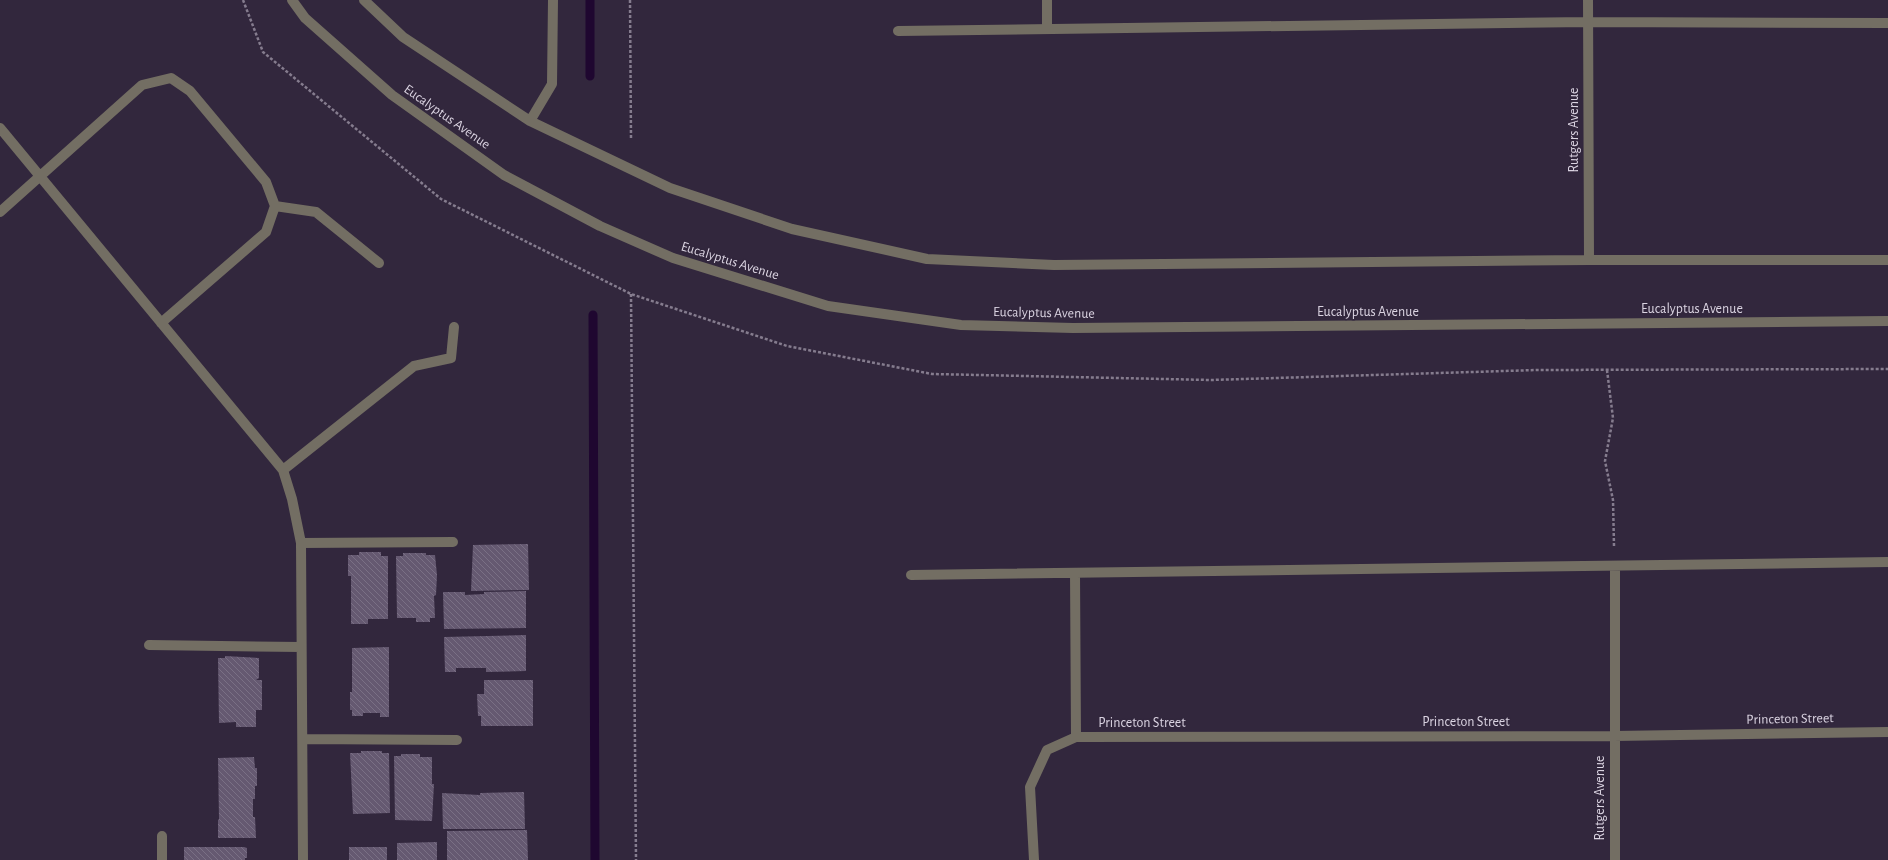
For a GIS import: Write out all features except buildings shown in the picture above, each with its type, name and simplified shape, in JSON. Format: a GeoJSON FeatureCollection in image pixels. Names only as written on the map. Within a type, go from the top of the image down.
{"type":"FeatureCollection","features":[{"type":"Feature","properties":{"kind":"street","name":"Eucalyptus Avenue"},"geometry":{"type":"LineString","coordinates":[[292,0],[305,18],[392,95],[504,175],[600,226],[673,258],[828,306],[961,325],[1073,328],[1888,321]]}},
{"type":"Feature","properties":{"kind":"street"},"geometry":{"type":"LineString","coordinates":[[364,0],[403,37],[530,121],[670,188],[792,229],[927,259],[1054,265],[1589,260],[1888,260]]}},
{"type":"Feature","properties":{"kind":"street"},"geometry":{"type":"LineString","coordinates":[[530,121],[552,84],[553,0]]}},
{"type":"Feature","properties":{"kind":"street"},"geometry":{"type":"LineString","coordinates":[[1047,0],[1047,29]]}},
{"type":"Feature","properties":{"kind":"street","name":"Rutgers Avenue"},"geometry":{"type":"LineString","coordinates":[[1588,0],[1589,260]]}},
{"type":"Feature","properties":{"kind":"street"},"geometry":{"type":"LineString","coordinates":[[898,31],[1588,22],[1888,23]]}},
{"type":"Feature","properties":{"kind":"street"},"geometry":{"type":"LineString","coordinates":[[0,212],[142,85],[171,78],[190,91],[266,182],[275,206],[266,232],[161,323]]}},
{"type":"Feature","properties":{"kind":"street"},"geometry":{"type":"LineString","coordinates":[[0,128],[283,470],[292,499],[302,543],[301,647],[303,860]]}},
{"type":"Feature","properties":{"kind":"street"},"geometry":{"type":"LineString","coordinates":[[275,206],[316,212],[379,263]]}},
{"type":"Feature","properties":{"kind":"street"},"geometry":{"type":"LineString","coordinates":[[283,470],[414,366],[451,358],[454,327]]}},
{"type":"Feature","properties":{"kind":"street"},"geometry":{"type":"LineString","coordinates":[[302,543],[453,542]]}},
{"type":"Feature","properties":{"kind":"street"},"geometry":{"type":"LineString","coordinates":[[911,575],[1888,562]]}},
{"type":"Feature","properties":{"kind":"street","name":"Rutgers Avenue"},"geometry":{"type":"LineString","coordinates":[[1615,566],[1615,860]]}},
{"type":"Feature","properties":{"kind":"street"},"geometry":{"type":"LineString","coordinates":[[1075,573],[1076,737]]}},
{"type":"Feature","properties":{"kind":"street"},"geometry":{"type":"LineString","coordinates":[[149,645],[301,647]]}},
{"type":"Feature","properties":{"kind":"street","name":"Princeton Street"},"geometry":{"type":"LineString","coordinates":[[1034,860],[1030,787],[1047,750],[1076,737],[1614,736],[1888,732]]}},
{"type":"Feature","properties":{"kind":"street"},"geometry":{"type":"LineString","coordinates":[[303,739],[457,740]]}},
{"type":"Feature","properties":{"kind":"street"},"geometry":{"type":"LineString","coordinates":[[162,836],[162,860]]}},
{"type":"Feature","properties":{"kind":"path"},"geometry":{"type":"LineString","coordinates":[[630,0],[631,138]]}},
{"type":"Feature","properties":{"kind":"path"},"geometry":{"type":"LineString","coordinates":[[631,294],[636,860]]}},
{"type":"Feature","properties":{"kind":"path"},"geometry":{"type":"LineString","coordinates":[[1607,370],[1613,418],[1605,461],[1613,500],[1615,566]]}},
{"type":"Feature","properties":{"kind":"waterway"},"geometry":{"type":"LineString","coordinates":[[590,0],[590,76]]}},
{"type":"Feature","properties":{"kind":"waterway"},"geometry":{"type":"LineString","coordinates":[[593,315],[595,860]]}}]}
